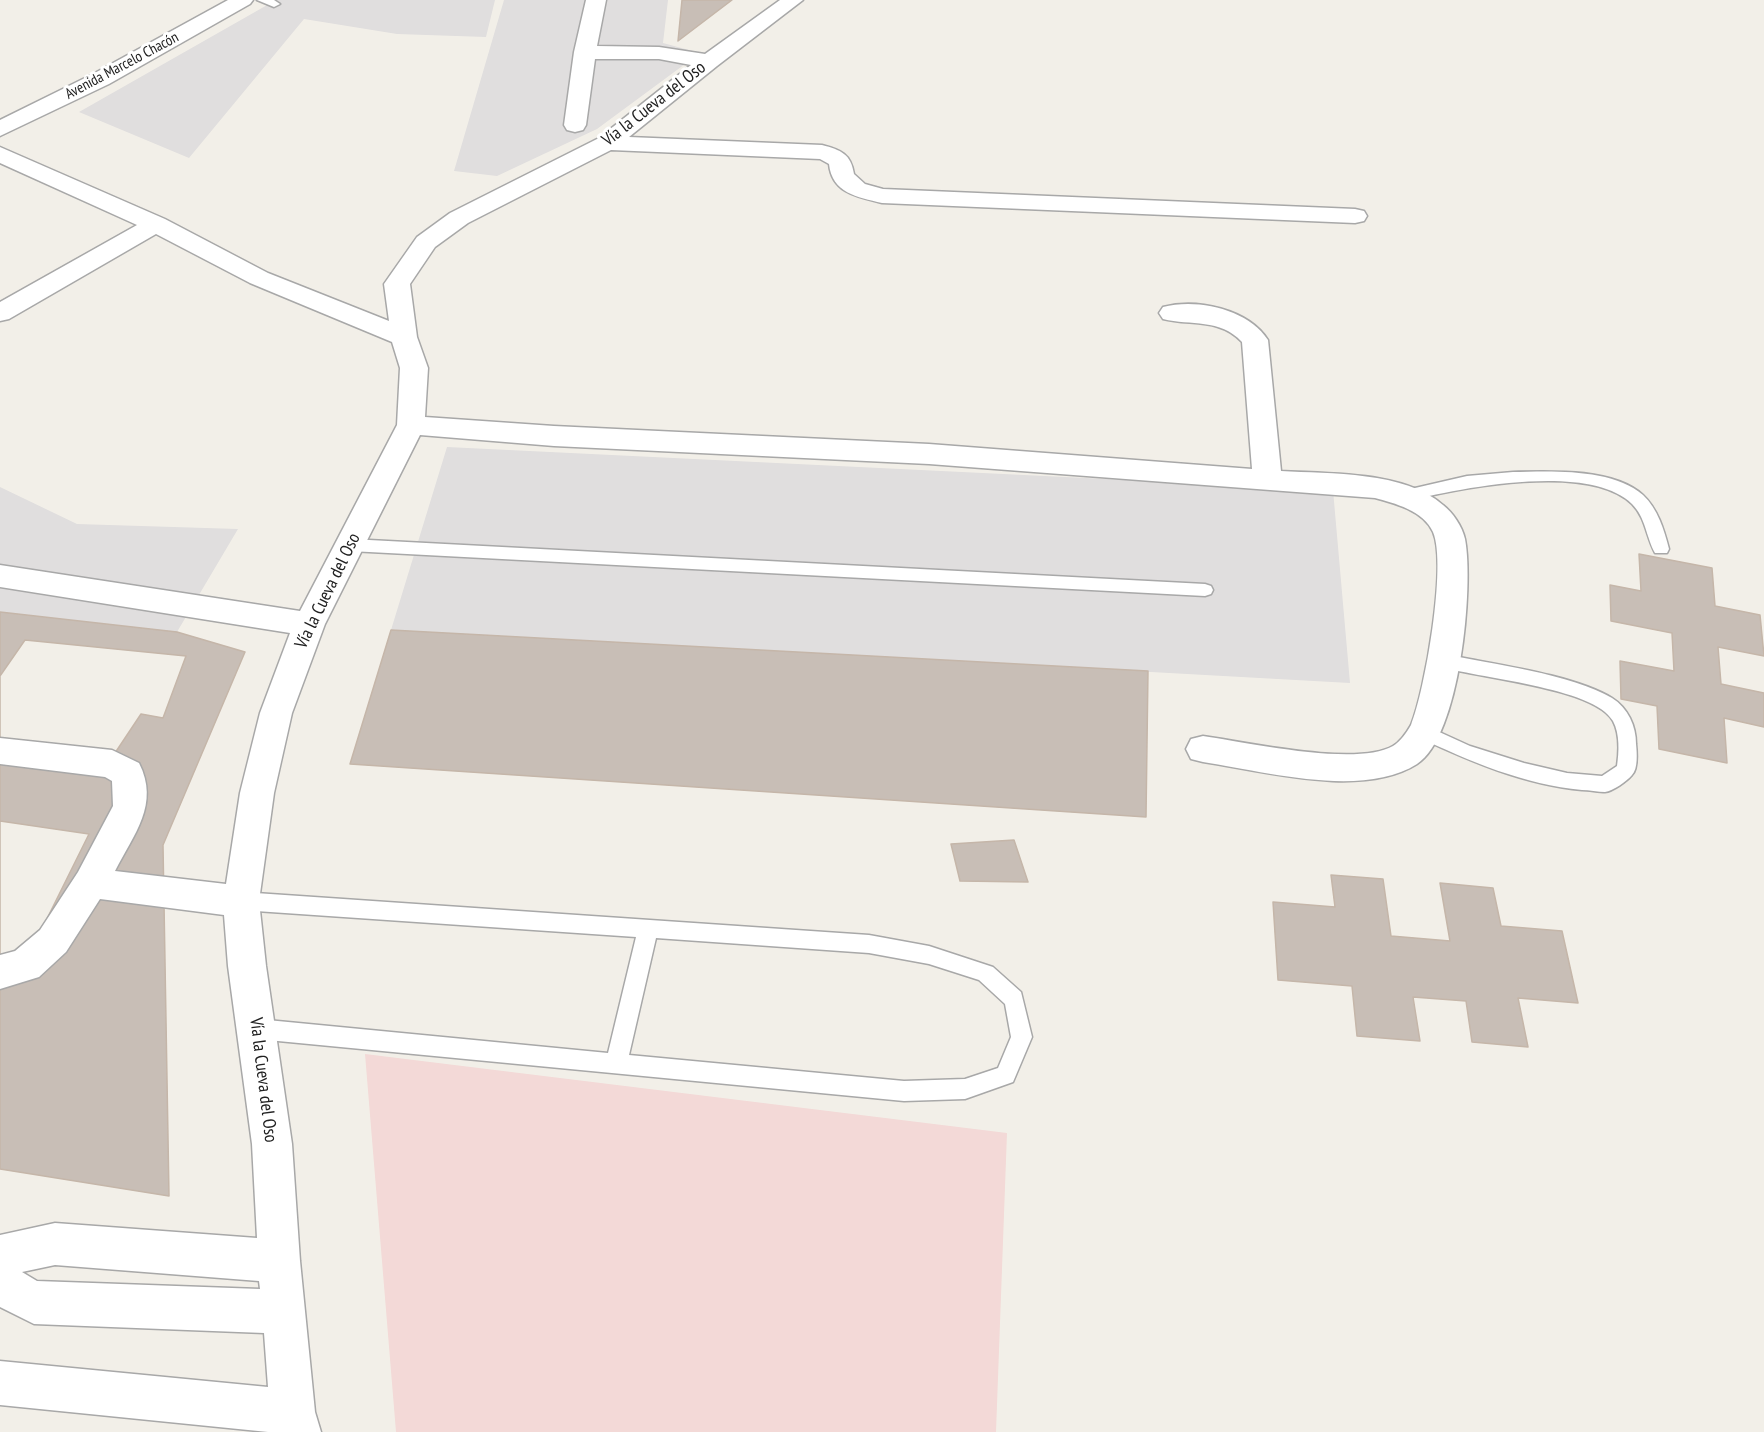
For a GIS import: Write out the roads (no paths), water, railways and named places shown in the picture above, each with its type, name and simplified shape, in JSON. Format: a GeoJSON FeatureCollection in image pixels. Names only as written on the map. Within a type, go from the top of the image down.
{"type":"FeatureCollection","features":[{"type":"Feature","properties":{"kind":"street","name":"Avenida Marcelo Chacón"},"geometry":{"type":"LineString","coordinates":[[0,129],[111,73],[243,0]]}},
{"type":"Feature","properties":{"kind":"street"},"geometry":{"type":"LineString","coordinates":[[575,125],[585,52],[596,0]]}},
{"type":"Feature","properties":{"kind":"street","name":"Vía la Cueva del Oso"},"geometry":{"type":"LineString","coordinates":[[295,1422],[279,1261],[272,1144],[247,966],[241,901],[260,781],[276,713],[309,624],[411,425],[414,368],[404,337],[397,284],[426,242],[459,218],[607,143],[709,61],[794,0]]}},
{"type":"Feature","properties":{"kind":"street"},"geometry":{"type":"LineString","coordinates":[[585,52],[659,53],[709,61]]}},
{"type":"Feature","properties":{"kind":"street"},"geometry":{"type":"LineString","coordinates":[[607,143],[822,152],[840,161],[842,176],[857,189],[882,196],[1355,216]]}},
{"type":"Feature","properties":{"kind":"street"},"geometry":{"type":"LineString","coordinates":[[0,154],[156,224],[259,278],[404,337]]}},
{"type":"Feature","properties":{"kind":"street"},"geometry":{"type":"LineString","coordinates":[[0,313],[156,224]]}},
{"type":"Feature","properties":{"kind":"street"},"geometry":{"type":"LineString","coordinates":[[1172,313],[1229,319],[1245,327],[1255,340],[1268,481]]}},
{"type":"Feature","properties":{"kind":"street"},"geometry":{"type":"LineString","coordinates":[[411,425],[554,436],[929,454],[1375,488],[1408,495],[1434,512],[1448,531],[1451,565],[1444,661],[1424,732],[1406,755],[1377,766],[1337,767],[1203,749]]}},
{"type":"Feature","properties":{"kind":"street"},"geometry":{"type":"LineString","coordinates":[[0,576],[309,624]]}},
{"type":"Feature","properties":{"kind":"street"},"geometry":{"type":"LineString","coordinates":[[0,751],[112,764],[127,773],[131,786],[130,806],[91,883],[53,941],[26,965],[0,972]]}},
{"type":"Feature","properties":{"kind":"street"},"geometry":{"type":"LineString","coordinates":[[91,883],[241,901]]}},
{"type":"Feature","properties":{"kind":"street"},"geometry":{"type":"LineString","coordinates":[[0,1256],[55,1244],[279,1261]]}},
{"type":"Feature","properties":{"kind":"street"},"geometry":{"type":"LineString","coordinates":[[0,1284],[34,1302],[284,1312]]}},
{"type":"Feature","properties":{"kind":"street"},"geometry":{"type":"LineString","coordinates":[[0,1383],[295,1422]]}},
{"type":"Feature","properties":{"kind":"lane"},"geometry":{"type":"LineString","coordinates":[[1408,495],[1473,481],[1524,476],[1606,483],[1636,497],[1653,520],[1661,549]]}},
{"type":"Feature","properties":{"kind":"lane"},"geometry":{"type":"LineString","coordinates":[[350,545],[1205,590]]}},
{"type":"Feature","properties":{"kind":"lane"},"geometry":{"type":"LineString","coordinates":[[1424,732],[1464,751],[1524,771],[1567,781],[1605,784],[1626,770],[1629,742],[1617,712],[1588,693],[1444,661]]}},
{"type":"Feature","properties":{"kind":"lane"},"geometry":{"type":"LineString","coordinates":[[241,901],[869,944],[929,955],[986,973],[1014,999],[1022,1037],[1005,1075],[965,1089],[904,1091],[257,1029]]}},
{"type":"Feature","properties":{"kind":"lane"},"geometry":{"type":"LineString","coordinates":[[616,1063],[648,929]]}}]}
